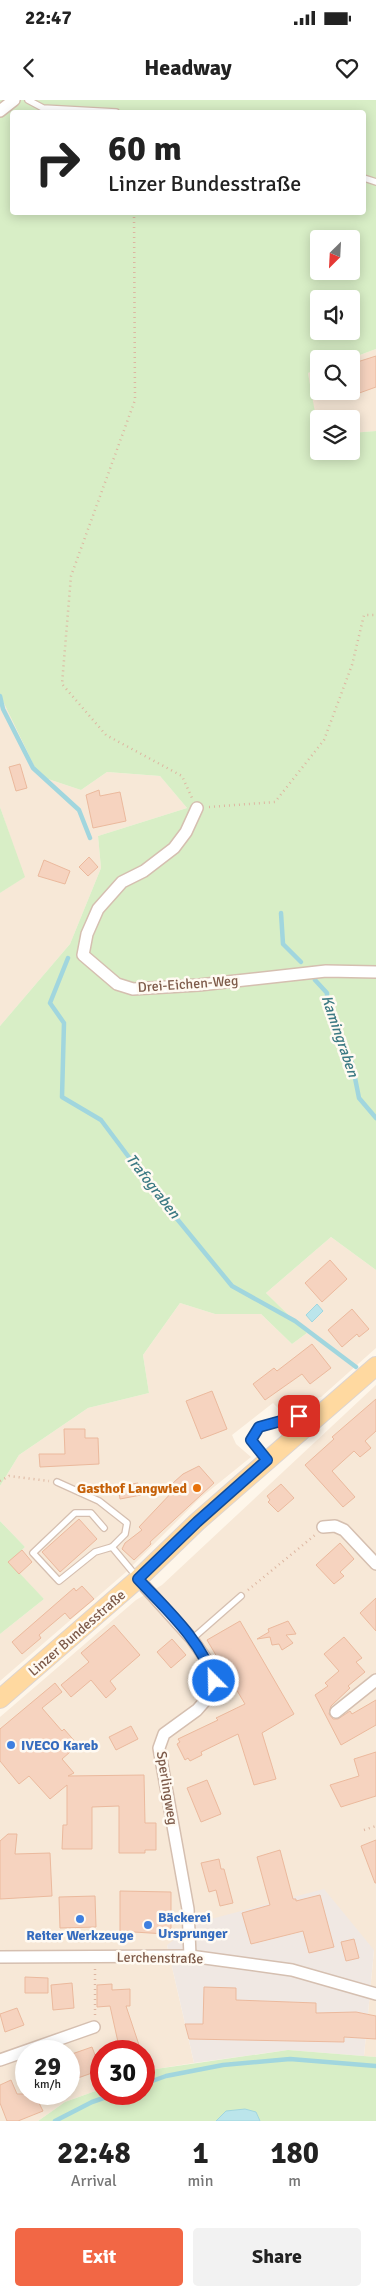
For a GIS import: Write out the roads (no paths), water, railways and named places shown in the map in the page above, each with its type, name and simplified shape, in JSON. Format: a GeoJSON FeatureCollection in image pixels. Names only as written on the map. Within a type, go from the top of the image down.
{"type":"FeatureCollection","features":[{"type":"Feature","properties":{"kind":"main road","name":"Linzer Bundesstraße"},"geometry":{"type":"LineString","coordinates":[[0,1700],[138,1579],[197,1522],[376,1366]]}},
{"type":"Feature","properties":{"kind":"street"},"geometry":{"type":"LineString","coordinates":[[0,111],[14,100]]}},
{"type":"Feature","properties":{"kind":"street","name":"Drei-Eichen-Weg"},"geometry":{"type":"LineString","coordinates":[[198,808],[186,832],[174,848],[144,871],[122,882],[98,909],[87,934],[83,955],[117,984],[133,989],[199,985],[326,971],[376,972]]}},
{"type":"Feature","properties":{"kind":"street"},"geometry":{"type":"LineString","coordinates":[[323,1527],[335,1526],[344,1530],[376,1564]]}},
{"type":"Feature","properties":{"kind":"street","name":"Sperlingweg"},"geometry":{"type":"LineString","coordinates":[[138,1579],[192,1639],[210,1665],[214,1681],[211,1694],[197,1710],[164,1734],[159,1748],[188,1910],[190,1956]]}},
{"type":"Feature","properties":{"kind":"street"},"geometry":{"type":"LineString","coordinates":[[336,1712],[376,1680]]}},
{"type":"Feature","properties":{"kind":"street","name":"Lerchenstraße"},"geometry":{"type":"LineString","coordinates":[[0,1957],[190,1956],[292,1970],[376,1994]]}},
{"type":"Feature","properties":{"kind":"street"},"geometry":{"type":"LineString","coordinates":[[0,2060],[94,2027]]}},
{"type":"Feature","properties":{"kind":"lane"},"geometry":{"type":"LineString","coordinates":[[28,100],[43,108],[80,110]]}},
{"type":"Feature","properties":{"kind":"lane"},"geometry":{"type":"LineString","coordinates":[[267,1460],[251,1440],[259,1427],[330,1406]]}},
{"type":"Feature","properties":{"kind":"lane"},"geometry":{"type":"LineString","coordinates":[[58,1482],[99,1501],[127,1522],[126,1534],[112,1547],[95,1552],[58,1581],[33,1553],[75,1513],[90,1513],[104,1528]]}},
{"type":"Feature","properties":{"kind":"lane"},"geometry":{"type":"LineString","coordinates":[[112,1547],[138,1579]]}},
{"type":"Feature","properties":{"kind":"lane"},"geometry":{"type":"LineString","coordinates":[[192,1639],[241,1596]]}},
{"type":"Feature","properties":{"kind":"water"},"geometry":{"type":"Polygon","coordinates":[[[317,1304],[323,1311],[312,1322],[306,1315],[317,1304]]]}},
{"type":"Feature","properties":{"kind":"water"},"geometry":{"type":"Polygon","coordinates":[[[245,2109],[256,2112],[260,2121],[216,2121],[226,2111],[245,2109]]]}},
{"type":"Feature","properties":{"kind":"waterway","name":"Trafograben"},"geometry":{"type":"LineString","coordinates":[[0,696],[3,709],[33,768],[79,810],[90,838]]}},
{"type":"Feature","properties":{"kind":"waterway"},"geometry":{"type":"LineString","coordinates":[[281,913],[283,944],[301,962]]}},
{"type":"Feature","properties":{"kind":"waterway","name":"Trafograben"},"geometry":{"type":"LineString","coordinates":[[68,958],[50,1003],[64,1023],[62,1097],[101,1120],[155,1192],[232,1286],[295,1321],[356,1367]]}},
{"type":"Feature","properties":{"kind":"waterway","name":"Kamingraben"},"geometry":{"type":"LineString","coordinates":[[315,980],[327,993],[327,1007],[352,1063],[359,1098],[376,1118]]}},
{"type":"Feature","properties":{"kind":"waterway"},"geometry":{"type":"LineString","coordinates":[[155,2080],[166,2076],[223,2065],[290,2059],[376,2066]]}},
{"type":"Feature","properties":{"kind":"waterway"},"geometry":{"type":"LineString","coordinates":[[55,2121],[90,2103]]}},
{"type":"Feature","properties":{"kind":"place","name":"Gasthof Langwied"},"geometry":{"type":"Point","coordinates":[197,1488]}},
{"type":"Feature","properties":{"kind":"place","name":"IVECO Kareb"},"geometry":{"type":"Point","coordinates":[11,1745]}},
{"type":"Feature","properties":{"kind":"place","name":"Reiter Werkzeuge"},"geometry":{"type":"Point","coordinates":[80,1919]}},
{"type":"Feature","properties":{"kind":"place","name":"Bäckerei Ursprunger"},"geometry":{"type":"Point","coordinates":[148,1925]}}]}
